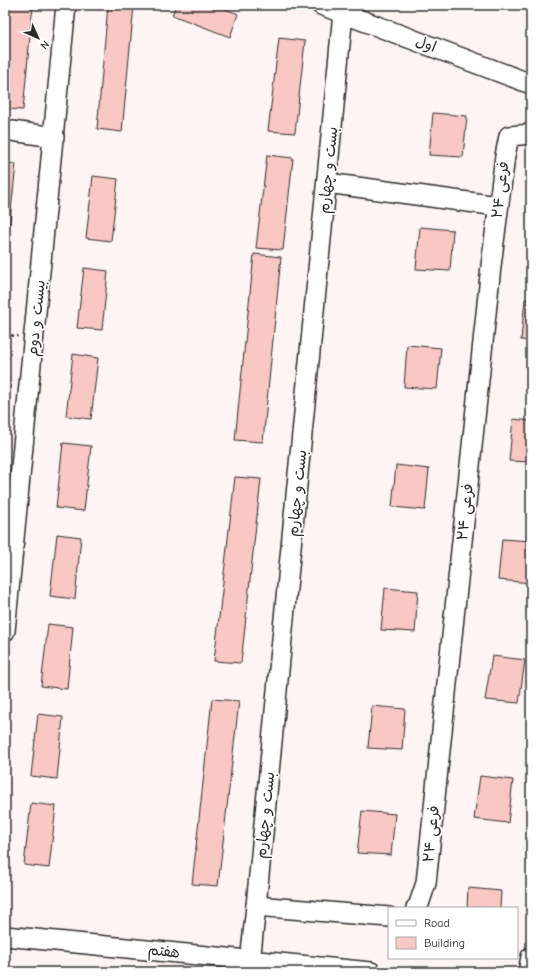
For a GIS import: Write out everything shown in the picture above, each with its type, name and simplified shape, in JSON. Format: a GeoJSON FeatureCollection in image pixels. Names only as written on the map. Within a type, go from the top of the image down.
{"type":"FeatureCollection","features":[{"type":"Feature","properties":{"kind":"street","name":"بیست و دوم"},"geometry":{"type":"LineString","coordinates":[[5,631],[66,5]]}},
{"type":"Feature","properties":{"kind":"street","name":"اول"},"geometry":{"type":"LineString","coordinates":[[321,5],[531,84]]}},
{"type":"Feature","properties":{"kind":"street","name":"بست و چهارم"},"geometry":{"type":"LineString","coordinates":[[249,966],[343,13]]}},
{"type":"Feature","properties":{"kind":"street"},"geometry":{"type":"LineString","coordinates":[[5,130],[54,137]]}},
{"type":"Feature","properties":{"kind":"street","name":"فرعی ۲۴"},"geometry":{"type":"LineString","coordinates":[[418,907],[426,883],[490,266],[505,156],[509,136],[531,134]]}},
{"type":"Feature","properties":{"kind":"street"},"geometry":{"type":"LineString","coordinates":[[327,183],[498,206]]}},
{"type":"Feature","properties":{"kind":"street"},"geometry":{"type":"LineString","coordinates":[[256,906],[388,917]]}},
{"type":"Feature","properties":{"kind":"street","name":"هفتم"},"geometry":{"type":"LineString","coordinates":[[5,936],[249,966],[371,972]]}},
{"type":"Feature","properties":{"kind":"street"},"geometry":{"type":"LineString","coordinates":[[528,972],[531,957]]}},
{"type":"Feature","properties":{"kind":"building"},"geometry":{"type":"Polygon","coordinates":[[[6,5],[33,5],[23,110],[5,109],[6,5]]]}},
{"type":"Feature","properties":{"kind":"building"},"geometry":{"type":"Polygon","coordinates":[[[108,5],[134,5],[122,132],[97,129],[108,5]]]}},
{"type":"Feature","properties":{"kind":"building"},"geometry":{"type":"Polygon","coordinates":[[[176,5],[216,5],[238,14],[230,37],[172,15],[176,5]]]}},
{"type":"Feature","properties":{"kind":"building"},"geometry":{"type":"Polygon","coordinates":[[[279,38],[305,41],[295,133],[268,131],[279,38]]]}},
{"type":"Feature","properties":{"kind":"building"},"geometry":{"type":"Polygon","coordinates":[[[433,113],[467,116],[463,157],[429,155],[433,113]]]}},
{"type":"Feature","properties":{"kind":"building"},"geometry":{"type":"Polygon","coordinates":[[[267,155],[293,158],[283,250],[256,248],[267,155]]]}},
{"type":"Feature","properties":{"kind":"building"},"geometry":{"type":"Polygon","coordinates":[[[5,163],[16,164],[9,230],[5,229],[5,163]]]}},
{"type":"Feature","properties":{"kind":"building"},"geometry":{"type":"Polygon","coordinates":[[[93,176],[118,179],[111,241],[86,238],[93,176]]]}},
{"type":"Feature","properties":{"kind":"building"},"geometry":{"type":"Polygon","coordinates":[[[420,227],[453,230],[450,271],[416,269],[420,227]]]}},
{"type":"Feature","properties":{"kind":"building"},"geometry":{"type":"Polygon","coordinates":[[[254,254],[281,257],[263,442],[235,440],[254,254]]]}},
{"type":"Feature","properties":{"kind":"building"},"geometry":{"type":"Polygon","coordinates":[[[84,268],[108,271],[102,330],[77,328],[84,268]]]}},
{"type":"Feature","properties":{"kind":"building"},"geometry":{"type":"Polygon","coordinates":[[[525,299],[531,299],[531,341],[521,340],[525,299]]]}},
{"type":"Feature","properties":{"kind":"building"},"geometry":{"type":"Polygon","coordinates":[[[407,345],[441,348],[437,389],[404,387],[407,345]]]}},
{"type":"Feature","properties":{"kind":"building"},"geometry":{"type":"Polygon","coordinates":[[[73,354],[98,358],[91,419],[66,416],[73,354]]]}},
{"type":"Feature","properties":{"kind":"building"},"geometry":{"type":"Polygon","coordinates":[[[513,419],[531,421],[531,462],[509,461],[513,419]]]}},
{"type":"Feature","properties":{"kind":"building"},"geometry":{"type":"Polygon","coordinates":[[[63,443],[91,446],[84,511],[56,508],[63,443]]]}},
{"type":"Feature","properties":{"kind":"building"},"geometry":{"type":"Polygon","coordinates":[[[396,465],[429,469],[425,510],[392,507],[396,465]]]}},
{"type":"Feature","properties":{"kind":"building"},"geometry":{"type":"Polygon","coordinates":[[[235,477],[261,479],[241,663],[214,661],[235,477]]]}},
{"type":"Feature","properties":{"kind":"building"},"geometry":{"type":"Polygon","coordinates":[[[57,534],[81,537],[75,599],[50,596],[57,534]]]}},
{"type":"Feature","properties":{"kind":"building"},"geometry":{"type":"Polygon","coordinates":[[[502,539],[531,541],[531,583],[498,580],[502,539]]]}},
{"type":"Feature","properties":{"kind":"building"},"geometry":{"type":"Polygon","coordinates":[[[385,588],[418,591],[415,632],[381,630],[385,588]]]}},
{"type":"Feature","properties":{"kind":"building"},"geometry":{"type":"Polygon","coordinates":[[[48,624],[73,627],[67,689],[41,686],[48,624]]]}},
{"type":"Feature","properties":{"kind":"building"},"geometry":{"type":"Polygon","coordinates":[[[492,656],[525,660],[519,703],[485,700],[492,656]]]}},
{"type":"Feature","properties":{"kind":"building"},"geometry":{"type":"Polygon","coordinates":[[[212,699],[239,701],[218,886],[192,884],[212,699]]]}},
{"type":"Feature","properties":{"kind":"building"},"geometry":{"type":"Polygon","coordinates":[[[372,706],[405,709],[402,750],[368,748],[372,706]]]}},
{"type":"Feature","properties":{"kind":"building"},"geometry":{"type":"Polygon","coordinates":[[[38,714],[63,717],[57,779],[31,776],[38,714]]]}},
{"type":"Feature","properties":{"kind":"building"},"geometry":{"type":"Polygon","coordinates":[[[480,776],[513,780],[508,823],[474,819],[480,776]]]}},
{"type":"Feature","properties":{"kind":"building"},"geometry":{"type":"Polygon","coordinates":[[[31,803],[56,806],[49,868],[24,865],[31,803]]]}},
{"type":"Feature","properties":{"kind":"building"},"geometry":{"type":"Polygon","coordinates":[[[362,811],[395,814],[391,855],[357,853],[362,811]]]}},
{"type":"Feature","properties":{"kind":"building"},"geometry":{"type":"Polygon","coordinates":[[[468,888],[501,891],[500,907],[467,907],[468,888]]]}}]}
